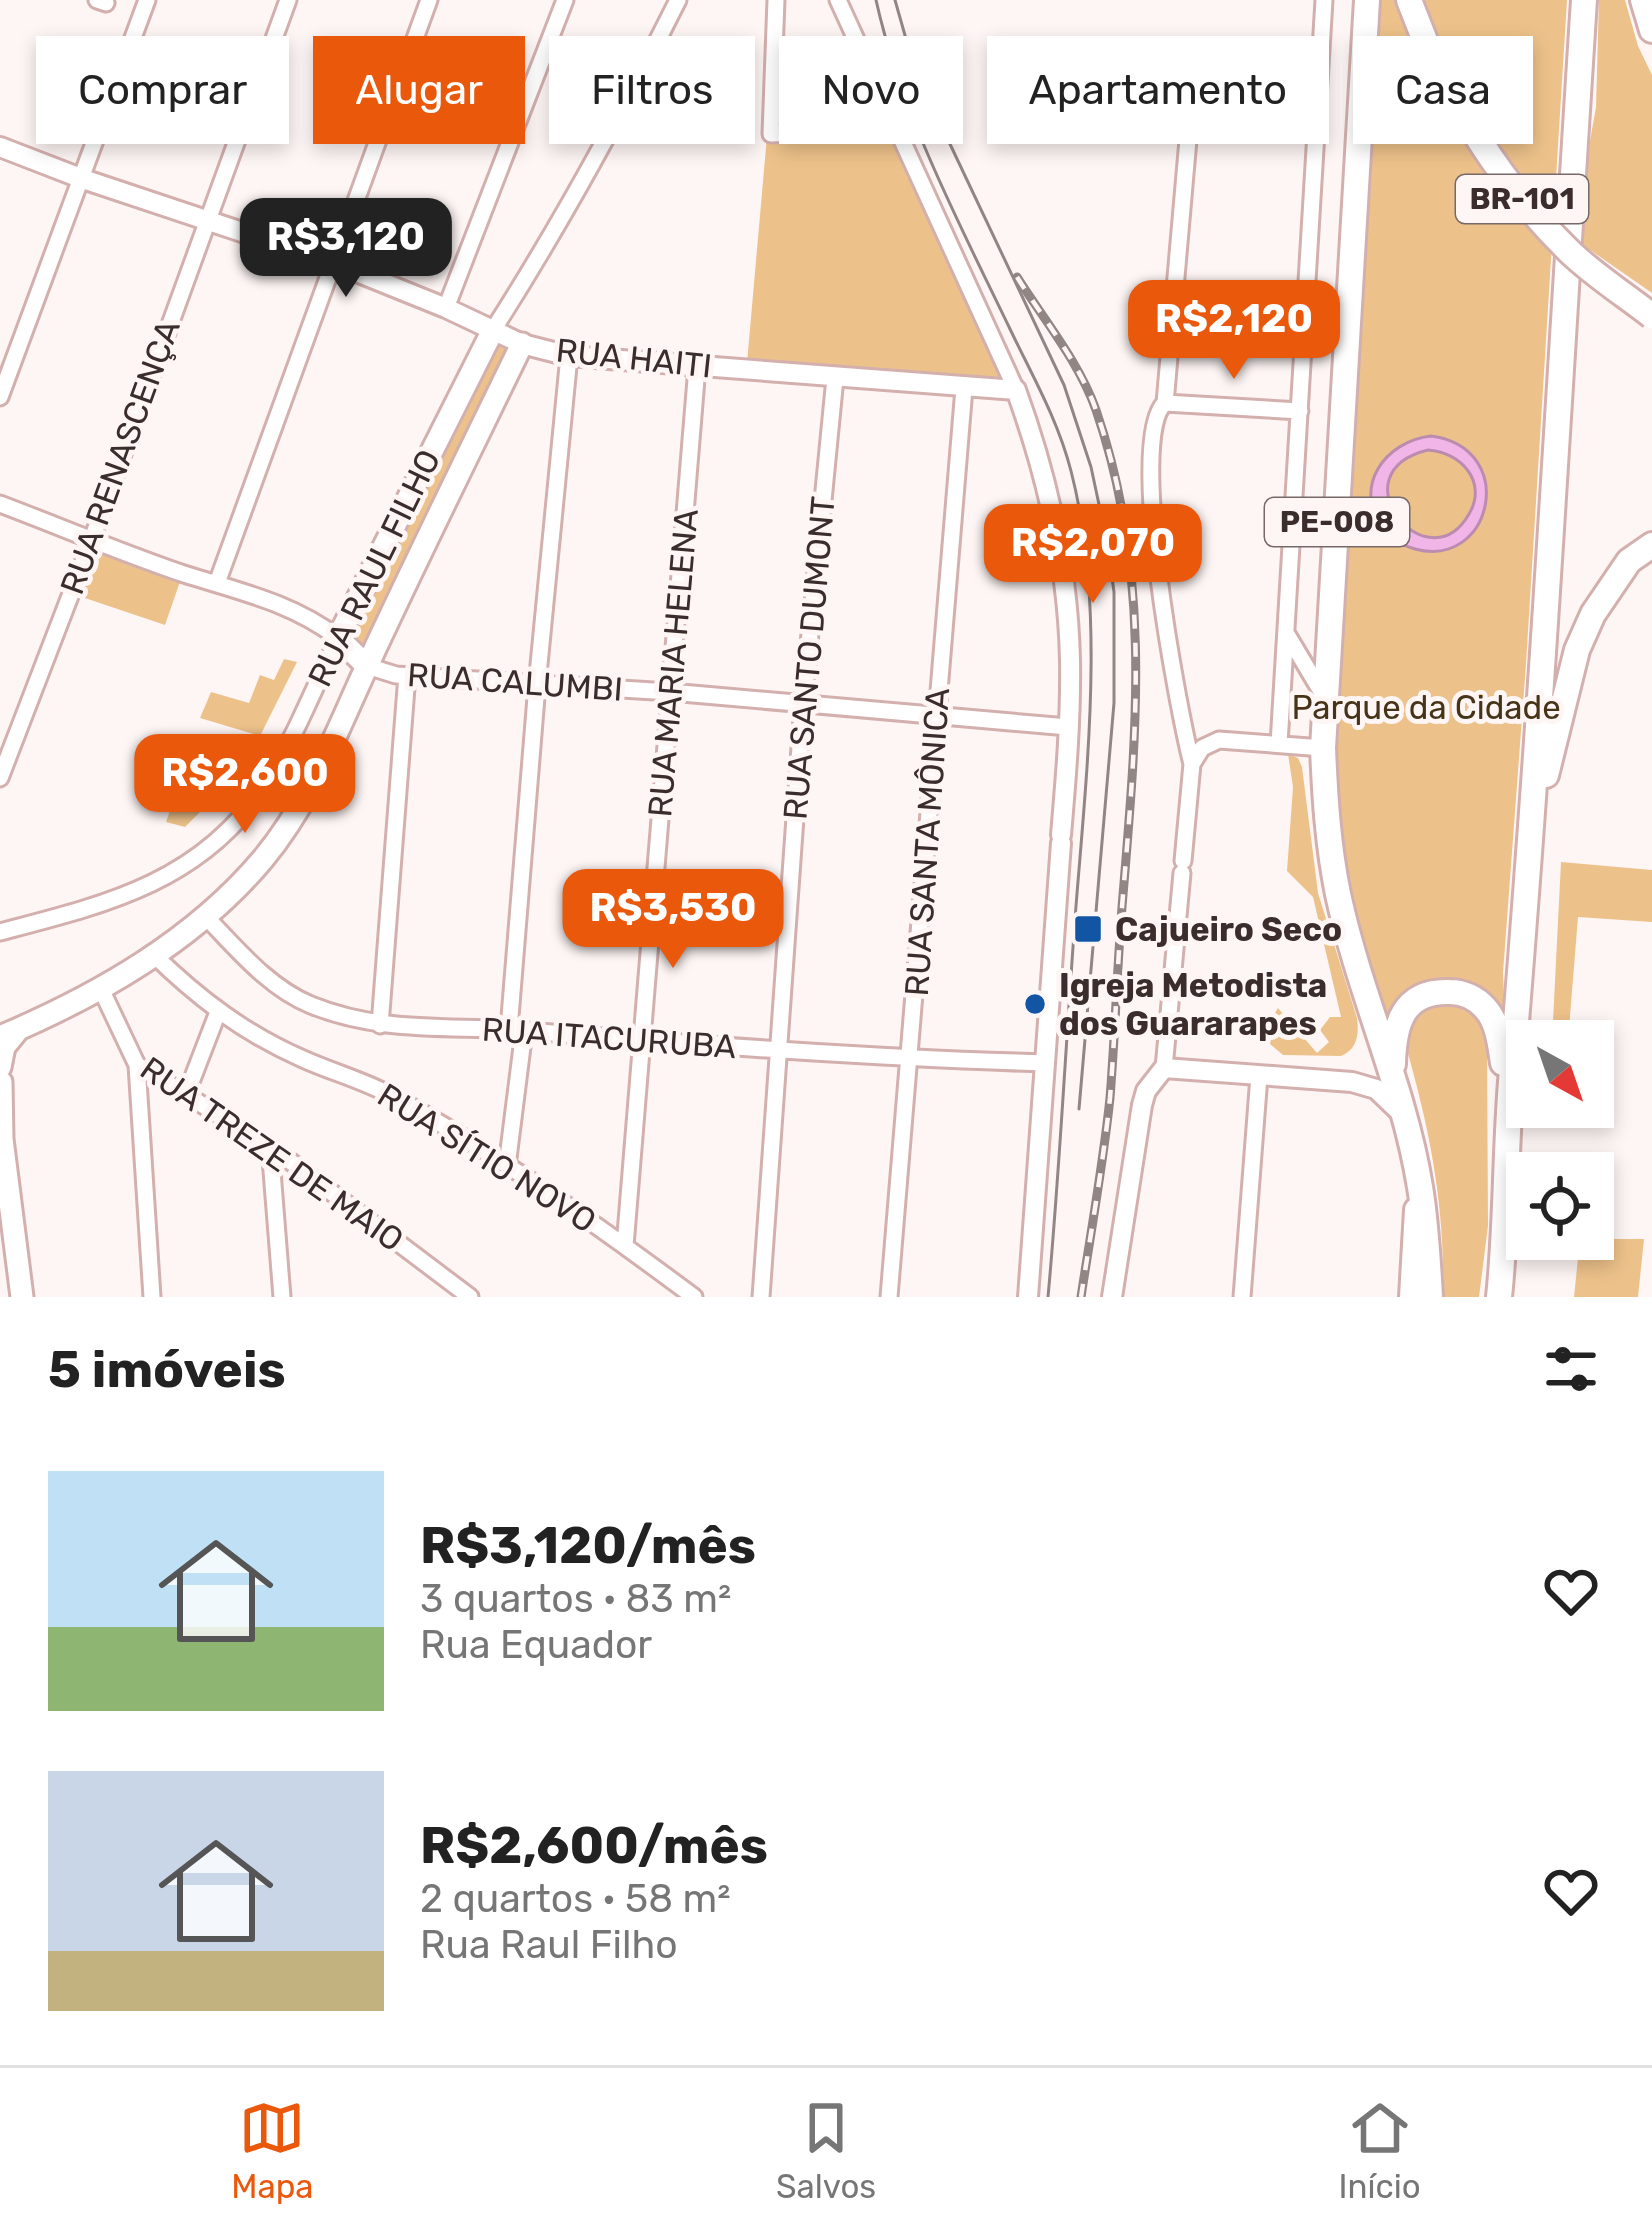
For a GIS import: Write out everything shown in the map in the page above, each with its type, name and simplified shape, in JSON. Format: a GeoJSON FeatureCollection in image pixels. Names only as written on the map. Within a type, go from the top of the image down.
{"type":"FeatureCollection","features":[{"type":"Feature","properties":{"kind":"main road","name":"PE-008"},"geometry":{"type":"LineString","coordinates":[[1367,0],[1323,748],[1328,836],[1338,894],[1420,1184],[1430,1297]]}},
{"type":"Feature","properties":{"kind":"main road","name":"BR-101"},"geometry":{"type":"LineString","coordinates":[[1409,0],[1459,111],[1510,186],[1573,255],[1652,316]]}},
{"type":"Feature","properties":{"kind":"main road"},"geometry":{"type":"LineString","coordinates":[[1516,1020],[1584,0]]}},
{"type":"Feature","properties":{"kind":"main road"},"geometry":{"type":"LineString","coordinates":[[1642,0],[1652,30]]}},
{"type":"Feature","properties":{"kind":"main road","name":"RUA RAUL FILHO"},"geometry":{"type":"LineString","coordinates":[[338,638],[493,330]]}},
{"type":"Feature","properties":{"kind":"main road"},"geometry":{"type":"LineString","coordinates":[[22,1297],[2,1151],[0,1077],[9,1033],[101,989],[153,954],[206,917],[259,864],[323,765],[522,344]]}},
{"type":"Feature","properties":{"kind":"main road"},"geometry":{"type":"LineString","coordinates":[[1530,842],[1577,650],[1593,614],[1629,561],[1652,544]]}},
{"type":"Feature","properties":{"kind":"main road","name":"RUA CALUMBI"},"geometry":{"type":"LineString","coordinates":[[338,638],[367,666]]}},
{"type":"Feature","properties":{"kind":"main road"},"geometry":{"type":"LineString","coordinates":[[1394,1082],[1396,1027],[1405,1010],[1424,995],[1460,992],[1486,1009],[1496,1026],[1506,1098]]}},
{"type":"Feature","properties":{"kind":"main road"},"geometry":{"type":"LineString","coordinates":[[1499,1297],[1508,1128]]}},
{"type":"Feature","properties":{"kind":"main road"},"geometry":{"type":"LineString","coordinates":[[1412,1297],[1420,1184]]}},
{"type":"Feature","properties":{"kind":"street"},"geometry":{"type":"LineString","coordinates":[[0,397],[147,0]]}},
{"type":"Feature","properties":{"kind":"street","name":"RUA RENASCENÇA"},"geometry":{"type":"LineString","coordinates":[[0,778],[288,0]]}},
{"type":"Feature","properties":{"kind":"street"},"geometry":{"type":"LineString","coordinates":[[217,583],[429,0]]}},
{"type":"Feature","properties":{"kind":"street"},"geometry":{"type":"LineString","coordinates":[[446,308],[566,0]]}},
{"type":"Feature","properties":{"kind":"street"},"geometry":{"type":"LineString","coordinates":[[493,330],[678,0]]}},
{"type":"Feature","properties":{"kind":"street"},"geometry":{"type":"LineString","coordinates":[[776,0],[772,134],[779,134]]}},
{"type":"Feature","properties":{"kind":"street"},"geometry":{"type":"LineString","coordinates":[[838,0],[854,36]]}},
{"type":"Feature","properties":{"kind":"street"},"geometry":{"type":"LineString","coordinates":[[1321,36],[1324,0]]}},
{"type":"Feature","properties":{"kind":"street"},"geometry":{"type":"LineString","coordinates":[[903,144],[1016,390],[1038,459],[1065,598],[1070,658],[1068,727],[1028,1297]]}},
{"type":"Feature","properties":{"kind":"street"},"geometry":{"type":"LineString","coordinates":[[1165,403],[1188,144]]}},
{"type":"Feature","properties":{"kind":"street"},"geometry":{"type":"LineString","coordinates":[[1279,744],[1314,144]]}},
{"type":"Feature","properties":{"kind":"street","name":"RUA HAITI"},"geometry":{"type":"LineString","coordinates":[[0,146],[83,179],[332,262],[522,344],[568,356],[1016,390]]}},
{"type":"Feature","properties":{"kind":"street"},"geometry":{"type":"LineString","coordinates":[[507,1166],[537,685],[568,356]]}},
{"type":"Feature","properties":{"kind":"street","name":"RUA MARIA HELENA"},"geometry":{"type":"LineString","coordinates":[[626,1246],[697,367]]}},
{"type":"Feature","properties":{"kind":"street","name":"RUA SANTO DUMONT"},"geometry":{"type":"LineString","coordinates":[[761,1297],[803,705],[835,378]]}},
{"type":"Feature","properties":{"kind":"street","name":"RUA SANTA MÔNICA"},"geometry":{"type":"LineString","coordinates":[[890,1297],[964,388]]}},
{"type":"Feature","properties":{"kind":"street"},"geometry":{"type":"LineString","coordinates":[[1112,1297],[1142,1105],[1146,1091],[1165,1068],[1192,764],[1180,718],[1154,525],[1154,422],[1165,403],[1300,412]]}},
{"type":"Feature","properties":{"kind":"street","name":"RUA CALUMBI"},"geometry":{"type":"LineString","coordinates":[[0,505],[293,610],[338,638]]}},
{"type":"Feature","properties":{"kind":"street"},"geometry":{"type":"LineString","coordinates":[[1286,634],[1326,701]]}},
{"type":"Feature","properties":{"kind":"street","name":"RUA RAUL FILHO"},"geometry":{"type":"LineString","coordinates":[[0,932],[141,890],[206,851],[264,787],[338,638]]}},
{"type":"Feature","properties":{"kind":"street","name":"RUA CALUMBI"},"geometry":{"type":"LineString","coordinates":[[367,666],[407,675],[670,692],[1068,727]]}},
{"type":"Feature","properties":{"kind":"street"},"geometry":{"type":"LineString","coordinates":[[380,1025],[407,675]]}},
{"type":"Feature","properties":{"kind":"street"},"geometry":{"type":"LineString","coordinates":[[1192,764],[1212,741],[1323,748]]}},
{"type":"Feature","properties":{"kind":"street","name":"RUA ITACURUBA"},"geometry":{"type":"LineString","coordinates":[[206,917],[288,994],[338,1015],[380,1025],[516,1030],[910,1059],[1046,1063]]}},
{"type":"Feature","properties":{"kind":"street","name":"RUA SÍTIO NOVO"},"geometry":{"type":"LineString","coordinates":[[153,954],[218,1012],[295,1055],[395,1097],[507,1166],[694,1297]]}},
{"type":"Feature","properties":{"kind":"street","name":"RUA TREZE DE MAIO"},"geometry":{"type":"LineString","coordinates":[[101,989],[136,1065],[270,1146],[470,1297]]}},
{"type":"Feature","properties":{"kind":"street"},"geometry":{"type":"LineString","coordinates":[[186,1095],[218,1012]]}},
{"type":"Feature","properties":{"kind":"street"},"geometry":{"type":"LineString","coordinates":[[136,1065],[152,1297]]}},
{"type":"Feature","properties":{"kind":"street"},"geometry":{"type":"LineString","coordinates":[[1165,1068],[1365,1084],[1386,1096],[1403,1115]]}},
{"type":"Feature","properties":{"kind":"street"},"geometry":{"type":"LineString","coordinates":[[1242,1297],[1259,1076]]}},
{"type":"Feature","properties":{"kind":"street"},"geometry":{"type":"LineString","coordinates":[[270,1146],[282,1297]]}},
{"type":"Feature","properties":{"kind":"green space","name":"Parque da Cidade"},"geometry":{"type":"Polygon","coordinates":[[[1376,0],[1567,0],[1503,973],[1505,1021],[1489,1001],[1395,1006],[1384,1026],[1349,900],[1331,810],[1368,144],[1533,144],[1533,36],[1374,36],[1376,0]]]}},
{"type":"Feature","properties":{"kind":"green space"},"geometry":{"type":"Polygon","coordinates":[[[1599,0],[1625,0],[1652,75],[1652,293],[1580,243],[1585,169],[1596,107],[1599,0]]]}},
{"type":"Feature","properties":{"kind":"green space"},"geometry":{"type":"Polygon","coordinates":[[[767,136],[779,136],[779,144],[894,144],[1001,378],[747,363],[767,136]]]}},
{"type":"Feature","properties":{"kind":"green space"},"geometry":{"type":"Polygon","coordinates":[[[493,330],[522,344],[374,649],[353,651],[341,632],[493,330]]]}},
{"type":"Feature","properties":{"kind":"green space"},"geometry":{"type":"Polygon","coordinates":[[[92,539],[183,573],[165,625],[70,593],[92,539]]]}},
{"type":"Feature","properties":{"kind":"green space"},"geometry":{"type":"Polygon","coordinates":[[[284,659],[297,662],[260,736],[200,718],[211,692],[249,703],[260,675],[274,680],[284,659]]]}},
{"type":"Feature","properties":{"kind":"green space"},"geometry":{"type":"Polygon","coordinates":[[[197,734],[251,749],[185,827],[166,822],[197,734]]]}},
{"type":"Feature","properties":{"kind":"green space"},"geometry":{"type":"Polygon","coordinates":[[[1288,754],[1298,758],[1302,767],[1318,893],[1357,1018],[1356,1040],[1341,1056],[1283,1055],[1270,1044],[1278,1008],[1317,1053],[1329,1042],[1320,1030],[1330,1017],[1341,1017],[1313,897],[1287,871],[1293,787],[1288,754]]]}},
{"type":"Feature","properties":{"kind":"green space"},"geometry":{"type":"Polygon","coordinates":[[[1561,862],[1652,870],[1652,922],[1578,917],[1570,1020],[1553,1020],[1561,862]]]}},
{"type":"Feature","properties":{"kind":"green space"},"geometry":{"type":"Polygon","coordinates":[[[1443,1002],[1471,1014],[1487,1040],[1488,1226],[1479,1297],[1443,1297],[1435,1172],[1407,1050],[1414,1018],[1443,1002]]]}},
{"type":"Feature","properties":{"kind":"green space"},"geometry":{"type":"Polygon","coordinates":[[[1614,1239],[1644,1239],[1638,1297],[1574,1297],[1578,1260],[1614,1260],[1614,1239]]]}},
{"type":"Feature","properties":{"kind":"shaded area"},"geometry":{"type":"Polygon","coordinates":[[[1431,436],[1459,445],[1477,462],[1485,483],[1485,505],[1477,526],[1462,542],[1441,551],[1415,549],[1387,533],[1371,498],[1378,469],[1387,457],[1414,440],[1431,436]],[[1428,450],[1401,462],[1389,480],[1389,499],[1398,518],[1432,538],[1452,533],[1474,502],[1468,471],[1440,452],[1428,450]]]}},
{"type":"Feature","properties":{"kind":"tram line"},"geometry":{"type":"LineString","coordinates":[[876,0],[900,84],[934,168],[1059,434],[1082,523],[1091,687],[1048,1297]]}},
{"type":"Feature","properties":{"kind":"tram line"},"geometry":{"type":"LineString","coordinates":[[895,0],[932,106],[1064,385],[1091,467],[1107,542],[1114,592],[1114,703],[1079,1109]]}},
{"type":"Feature","properties":{"kind":"railway"},"geometry":{"type":"LineString","coordinates":[[1017,277],[1071,358],[1096,410],[1114,472],[1133,595],[1135,719],[1110,1098],[1081,1297]]}},
{"type":"Feature","properties":{"kind":"place","name":"Cajueiro Seco"},"geometry":{"type":"Point","coordinates":[1088,929]}},
{"type":"Feature","properties":{"kind":"place","name":"Igreja Metodista dos Guararapes"},"geometry":{"type":"Point","coordinates":[1035,1004]}}]}
